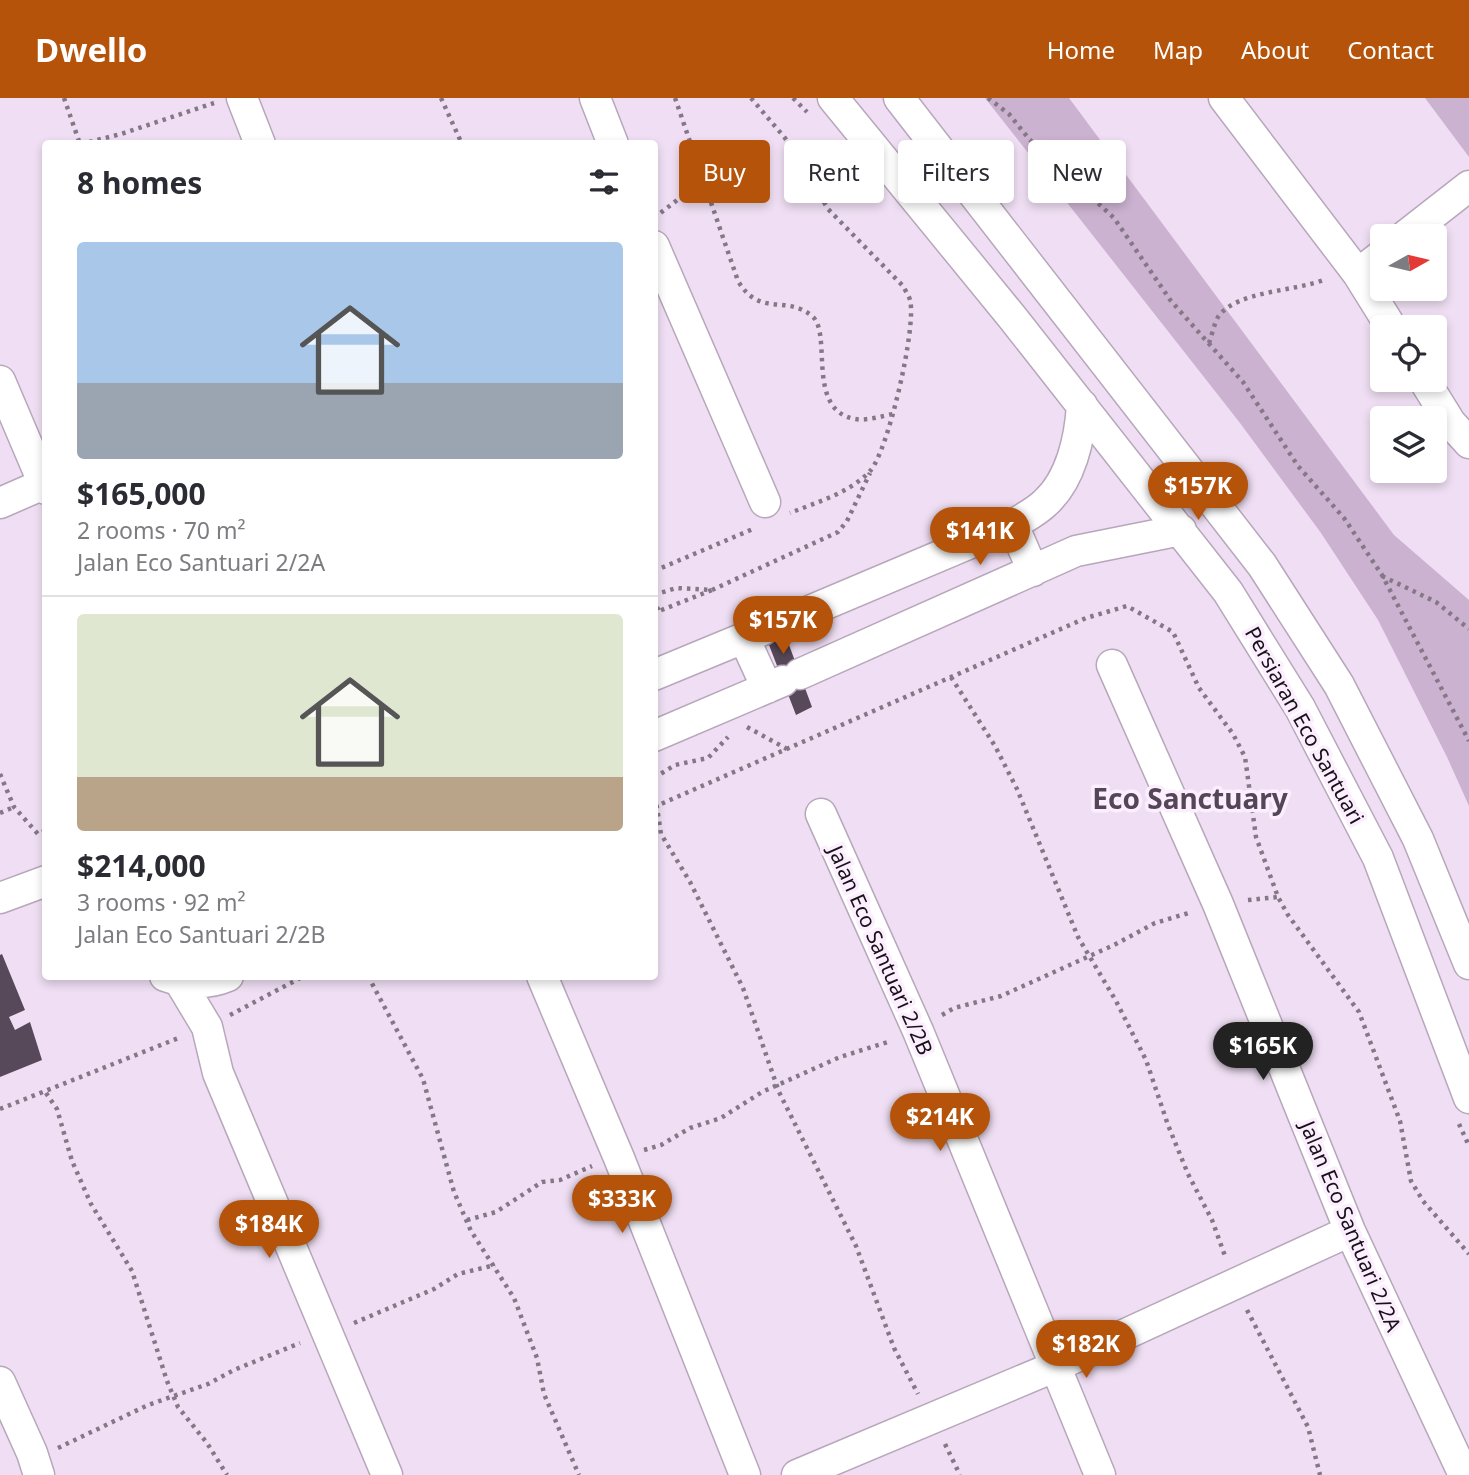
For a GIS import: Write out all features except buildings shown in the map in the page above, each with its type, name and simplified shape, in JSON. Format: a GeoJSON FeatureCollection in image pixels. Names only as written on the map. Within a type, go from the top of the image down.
{"type":"FeatureCollection","features":[{"type":"Feature","properties":{"kind":"street"},"geometry":{"type":"LineString","coordinates":[[595,98],[611,140]]}},
{"type":"Feature","properties":{"kind":"street","name":"Persiaran Eco Santuari"},"geometry":{"type":"LineString","coordinates":[[899,98],[1262,565],[1339,685],[1418,839],[1469,964]]}},
{"type":"Feature","properties":{"kind":"street"},"geometry":{"type":"LineString","coordinates":[[1224,98],[1358,274],[1384,315]]}},
{"type":"Feature","properties":{"kind":"street"},"geometry":{"type":"LineString","coordinates":[[229,100],[257,140]]}},
{"type":"Feature","properties":{"kind":"street","name":"Persiaran Eco Santuari"},"geometry":{"type":"LineString","coordinates":[[822,108],[1082,405],[1228,592],[1300,708],[1378,858],[1463,1107]]}},
{"type":"Feature","properties":{"kind":"street"},"geometry":{"type":"LineString","coordinates":[[1420,224],[1469,186]]}},
{"type":"Feature","properties":{"kind":"street"},"geometry":{"type":"LineString","coordinates":[[658,256],[767,516]]}},
{"type":"Feature","properties":{"kind":"street"},"geometry":{"type":"LineString","coordinates":[[1358,274],[1370,264]]}},
{"type":"Feature","properties":{"kind":"street"},"geometry":{"type":"LineString","coordinates":[[0,381],[42,479]]}},
{"type":"Feature","properties":{"kind":"street"},"geometry":{"type":"LineString","coordinates":[[1431,392],[1450,422],[1469,443]]}},
{"type":"Feature","properties":{"kind":"street"},"geometry":{"type":"LineString","coordinates":[[658,674],[1013,526],[1046,503],[1059,485],[1071,459],[1082,405]]}},
{"type":"Feature","properties":{"kind":"street"},"geometry":{"type":"LineString","coordinates":[[0,503],[42,487]]}},
{"type":"Feature","properties":{"kind":"street"},"geometry":{"type":"LineString","coordinates":[[1013,526],[1033,571]]}},
{"type":"Feature","properties":{"kind":"street"},"geometry":{"type":"LineString","coordinates":[[658,734],[1076,551],[1181,530]]}},
{"type":"Feature","properties":{"kind":"street"},"geometry":{"type":"LineString","coordinates":[[763,631],[784,681]]}},
{"type":"Feature","properties":{"kind":"street","name":"Jalan Eco Santuari 2/2A"},"geometry":{"type":"LineString","coordinates":[[1112,665],[1219,904],[1350,1231],[1464,1475]]}},
{"type":"Feature","properties":{"kind":"street","name":"Jalan Eco Santuari 2/2B"},"geometry":{"type":"LineString","coordinates":[[821,814],[918,1031],[1100,1475]]}},
{"type":"Feature","properties":{"kind":"street"},"geometry":{"type":"LineString","coordinates":[[0,898],[42,882]]}},
{"type":"Feature","properties":{"kind":"street"},"geometry":{"type":"LineString","coordinates":[[173,980],[206,1027],[218,1073],[387,1475]]}},
{"type":"Feature","properties":{"kind":"street"},"geometry":{"type":"LineString","coordinates":[[180,980],[203,983],[215,980]]}},
{"type":"Feature","properties":{"kind":"street"},"geometry":{"type":"LineString","coordinates":[[206,1027],[226,980]]}},
{"type":"Feature","properties":{"kind":"street"},"geometry":{"type":"LineString","coordinates":[[544,980],[619,1158],[745,1475]]}},
{"type":"Feature","properties":{"kind":"street"},"geometry":{"type":"LineString","coordinates":[[797,1475],[1054,1367],[1350,1231]]}},
{"type":"Feature","properties":{"kind":"street"},"geometry":{"type":"LineString","coordinates":[[0,1382],[35,1464]]}},
{"type":"Feature","properties":{"kind":"path"},"geometry":{"type":"LineString","coordinates":[[64,98],[80,140]]}},
{"type":"Feature","properties":{"kind":"path"},"geometry":{"type":"LineString","coordinates":[[441,98],[460,140]]}},
{"type":"Feature","properties":{"kind":"path"},"geometry":{"type":"LineString","coordinates":[[675,98],[689,140]]}},
{"type":"Feature","properties":{"kind":"path"},"geometry":{"type":"LineString","coordinates":[[658,612],[838,532],[847,521],[872,469],[893,414],[908,342],[910,301],[902,286],[828,209],[785,138],[751,98]]}},
{"type":"Feature","properties":{"kind":"path"},"geometry":{"type":"LineString","coordinates":[[793,98],[822,108]]}},
{"type":"Feature","properties":{"kind":"path"},"geometry":{"type":"LineString","coordinates":[[988,98],[1009,114],[1029,139],[1114,218],[1171,302],[1243,382],[1298,466],[1345,518],[1381,575],[1469,741]]}},
{"type":"Feature","properties":{"kind":"path"},"geometry":{"type":"LineString","coordinates":[[97,140],[229,100]]}},
{"type":"Feature","properties":{"kind":"path"},"geometry":{"type":"LineString","coordinates":[[658,215],[679,199]]}},
{"type":"Feature","properties":{"kind":"path"},"geometry":{"type":"LineString","coordinates":[[711,203],[738,281],[745,293],[758,303],[801,310],[815,318],[819,329],[825,390],[833,404],[854,419],[893,414]]}},
{"type":"Feature","properties":{"kind":"path"},"geometry":{"type":"LineString","coordinates":[[1209,344],[1218,318],[1232,304],[1251,295],[1307,287],[1334,275],[1358,274]]}},
{"type":"Feature","properties":{"kind":"path"},"geometry":{"type":"LineString","coordinates":[[658,569],[767,516],[854,485],[872,469]]}},
{"type":"Feature","properties":{"kind":"path"},"geometry":{"type":"LineString","coordinates":[[1381,575],[1436,602],[1469,629]]}},
{"type":"Feature","properties":{"kind":"path"},"geometry":{"type":"LineString","coordinates":[[658,595],[676,588],[712,590]]}},
{"type":"Feature","properties":{"kind":"path"},"geometry":{"type":"LineString","coordinates":[[658,806],[951,677],[1112,609],[1127,606],[1173,632],[1199,688],[1233,734],[1245,757],[1256,837],[1278,897],[1288,915],[1359,1012],[1400,1121],[1412,1181],[1423,1201],[1469,1254]]}},
{"type":"Feature","properties":{"kind":"path"},"geometry":{"type":"LineString","coordinates":[[951,677],[995,746],[1017,789],[1069,917],[1146,1060],[1168,1125],[1188,1174],[1212,1220],[1236,1284],[1280,1377],[1308,1427],[1320,1475]]}},
{"type":"Feature","properties":{"kind":"path"},"geometry":{"type":"LineString","coordinates":[[746,727],[787,749]]}},
{"type":"Feature","properties":{"kind":"path"},"geometry":{"type":"LineString","coordinates":[[0,774],[14,807],[38,834],[42,832]]}},
{"type":"Feature","properties":{"kind":"path"},"geometry":{"type":"LineString","coordinates":[[0,813],[14,807]]}},
{"type":"Feature","properties":{"kind":"path"},"geometry":{"type":"LineString","coordinates":[[658,820],[661,834],[690,881],[743,988],[777,1086],[856,1246],[894,1348],[960,1475]]}},
{"type":"Feature","properties":{"kind":"path"},"geometry":{"type":"LineString","coordinates":[[467,1220],[496,1212],[542,1182],[560,1180],[592,1166],[662,1145],[690,1128],[721,1118],[762,1092],[852,1053],[918,1031],[954,1008],[1001,996],[1155,923],[1219,904],[1278,897]]}},
{"type":"Feature","properties":{"kind":"path"},"geometry":{"type":"LineString","coordinates":[[0,1108],[46,1093],[206,1027],[296,980]]}},
{"type":"Feature","properties":{"kind":"path"},"geometry":{"type":"LineString","coordinates":[[370,980],[424,1079],[443,1158],[467,1220],[514,1298],[537,1358],[544,1394],[579,1475]]}},
{"type":"Feature","properties":{"kind":"path"},"geometry":{"type":"LineString","coordinates":[[46,1093],[57,1110],[72,1161],[91,1204],[132,1271],[178,1408],[227,1475]]}},
{"type":"Feature","properties":{"kind":"path"},"geometry":{"type":"LineString","coordinates":[[1463,1107],[1469,1146]]}},
{"type":"Feature","properties":{"kind":"path"},"geometry":{"type":"LineString","coordinates":[[35,1464],[61,1447],[148,1405],[208,1384],[283,1348],[328,1333],[434,1289],[458,1274],[495,1265]]}},
{"type":"Feature","properties":{"kind":"shaded area"},"geometry":{"type":"Polygon","coordinates":[[[985,98],[1069,98],[1100,140],[1028,140],[1028,153],[985,98]]]}},
{"type":"Feature","properties":{"kind":"shaded area"},"geometry":{"type":"Polygon","coordinates":[[[1425,98],[1469,98],[1469,157],[1425,98]]]}},
{"type":"Feature","properties":{"kind":"shaded area"},"geometry":{"type":"Polygon","coordinates":[[[1126,175],[1394,535],[1469,600],[1469,806],[1378,620],[1321,533],[1240,423],[1067,203],[1126,203],[1126,175]]]}},
{"type":"Feature","properties":{"kind":"district","name":"Eco Sanctuary"},"geometry":{"type":"Point","coordinates":[1190,798]}}]}
